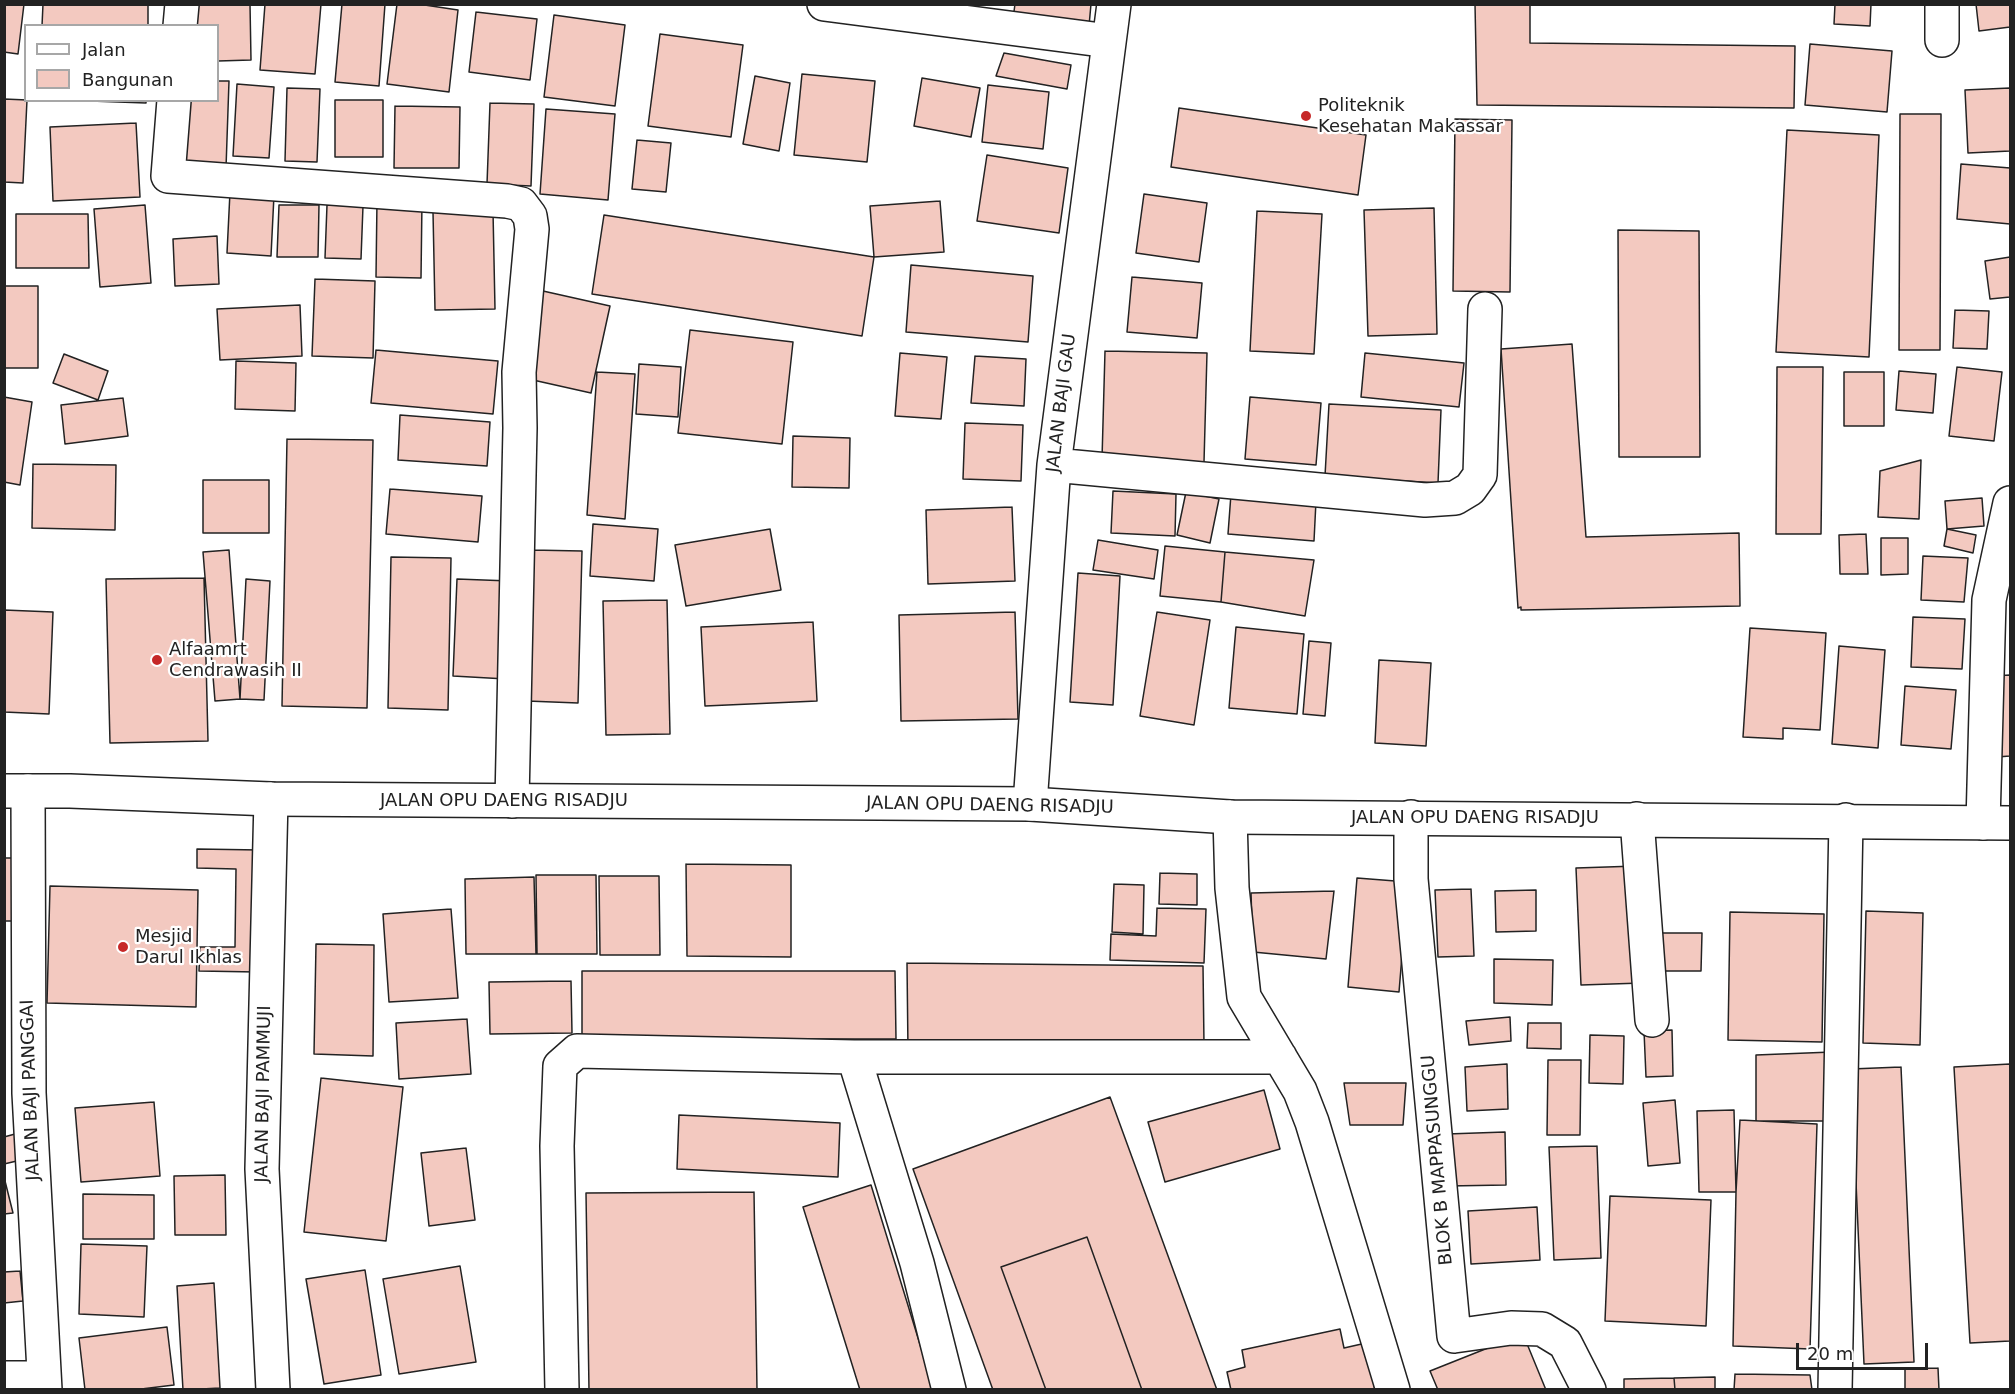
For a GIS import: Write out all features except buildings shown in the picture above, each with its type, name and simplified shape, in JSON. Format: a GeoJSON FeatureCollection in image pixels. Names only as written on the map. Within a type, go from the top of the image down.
{"type":"FeatureCollection","features":[{"type":"Feature","properties":{"kind":"street"},"geometry":{"type":"LineString","coordinates":[[180,24],[182,4]]}},
{"type":"Feature","properties":{"kind":"street"},"geometry":{"type":"LineString","coordinates":[[824,4],[1109,41]]}},
{"type":"Feature","properties":{"kind":"street","name":"JALAN BAJI GAU"},"geometry":{"type":"LineString","coordinates":[[1030,804],[1054,465],[1114,4]]}},
{"type":"Feature","properties":{"kind":"street"},"geometry":{"type":"LineString","coordinates":[[1942,4],[1942,40]]}},
{"type":"Feature","properties":{"kind":"street"},"geometry":{"type":"LineString","coordinates":[[174,102],[168,176],[507,201],[521,204],[530,216],[532,229],[519,372],[520,428],[512,801]]}},
{"type":"Feature","properties":{"kind":"street"},"geometry":{"type":"LineString","coordinates":[[1054,465],[1425,500],[1455,498],[1470,489],[1480,475],[1485,309]]}},
{"type":"Feature","properties":{"kind":"street"},"geometry":{"type":"LineString","coordinates":[[1996,823],[1989,600],[2010,503]]}},
{"type":"Feature","properties":{"kind":"street","name":"JALAN OPU DAENG RISADJU"},"geometry":{"type":"LineString","coordinates":[[16,791],[271,799],[1030,804],[1230,817],[1846,820],[1996,823]]}},
{"type":"Feature","properties":{"kind":"street","name":"JALAN BAJI PANGGAI"},"geometry":{"type":"LineString","coordinates":[[16,791],[45,1384]]}},
{"type":"Feature","properties":{"kind":"street","name":"JALAN BAJI PAMMUJI"},"geometry":{"type":"LineString","coordinates":[[271,799],[261,1169],[273,1389]]}},
{"type":"Feature","properties":{"kind":"street"},"geometry":{"type":"LineString","coordinates":[[1230,817],[1232,888],[1244,997],[1300,1091],[1312,1122],[1394,1389]]}},
{"type":"Feature","properties":{"kind":"street","name":"BLOK B MAPPASUNGGU"},"geometry":{"type":"LineString","coordinates":[[1411,817],[1411,879],[1454,1336],[1511,1328],[1542,1329],[1565,1343],[1589,1389]]}},
{"type":"Feature","properties":{"kind":"street"},"geometry":{"type":"LineString","coordinates":[[1637,819],[1652,1020]]}},
{"type":"Feature","properties":{"kind":"street"},"geometry":{"type":"LineString","coordinates":[[1835,1389],[1846,820]]}},
{"type":"Feature","properties":{"kind":"street"},"geometry":{"type":"LineString","coordinates":[[562,1389],[557,1146],[560,1066],[577,1051],[854,1056],[1280,1057]]}},
{"type":"Feature","properties":{"kind":"street"},"geometry":{"type":"LineString","coordinates":[[854,1056],[917,1263],[949,1389]]}},
{"type":"Feature","properties":{"kind":"street"},"geometry":{"type":"LineString","coordinates":[[4,1378],[45,1384]]}},
{"type":"Feature","properties":{"kind":"place","name":"Politeknik Kesehatan Makassar"},"geometry":{"type":"Point","coordinates":[1306,116]}},
{"type":"Feature","properties":{"kind":"place","name":"Alfaamrt Cendrawasih II"},"geometry":{"type":"Point","coordinates":[157,660]}},
{"type":"Feature","properties":{"kind":"place","name":"Mesjid Darul Ikhlas"},"geometry":{"type":"Point","coordinates":[123,947]}}]}
